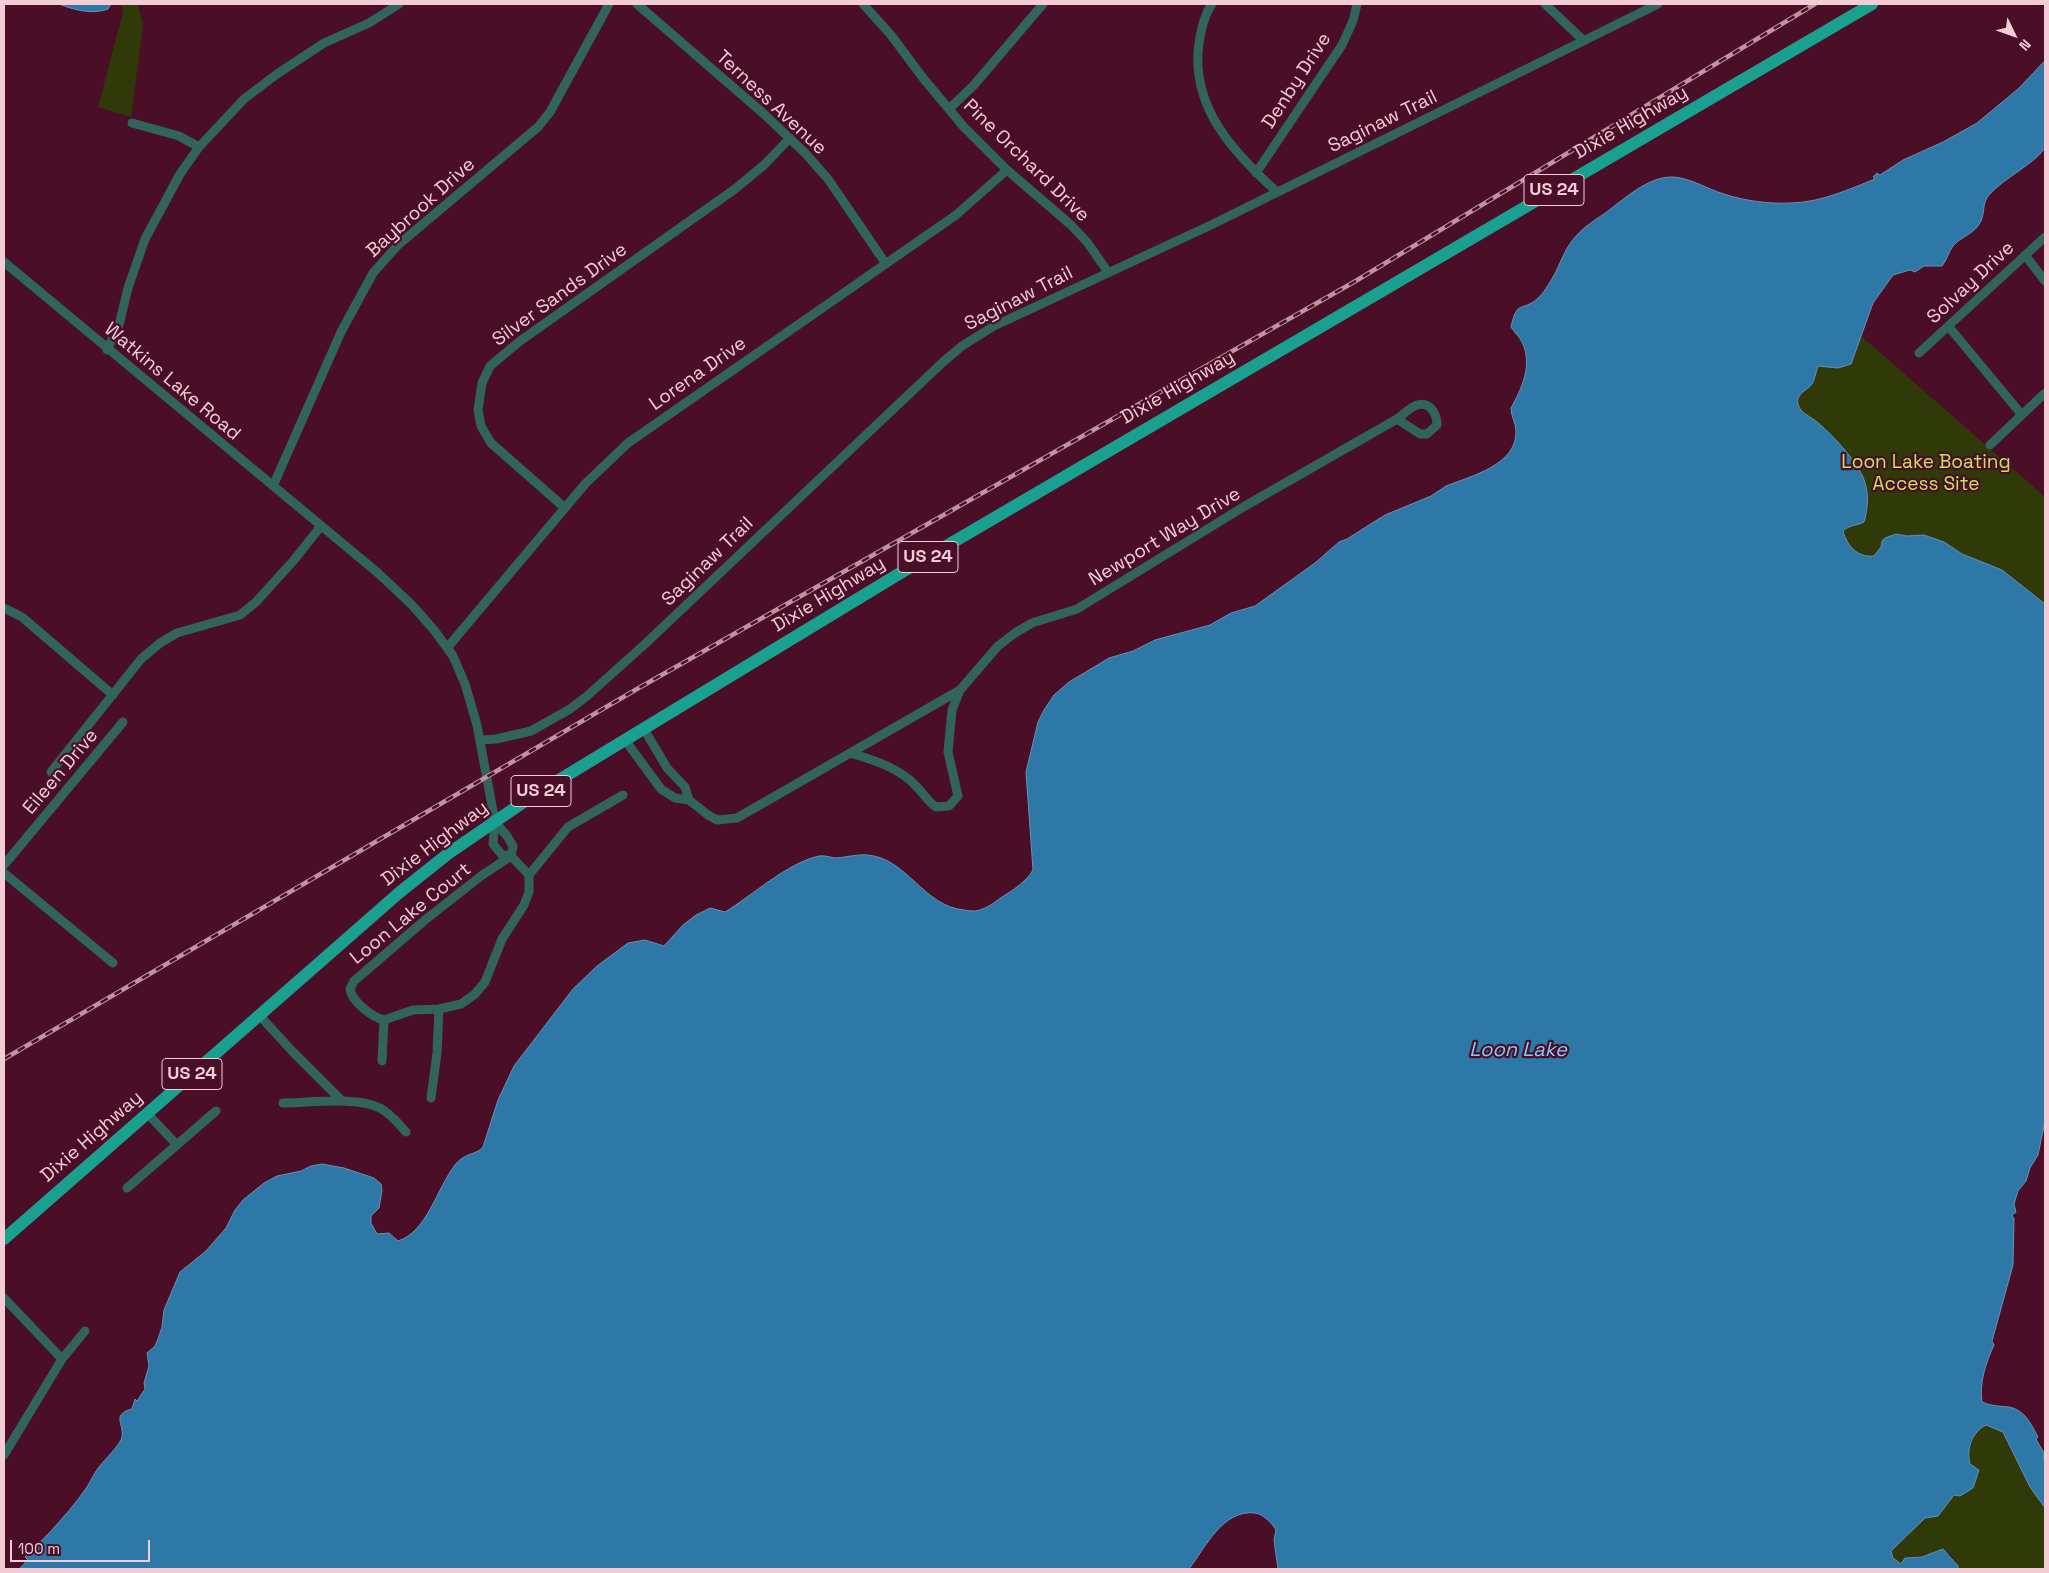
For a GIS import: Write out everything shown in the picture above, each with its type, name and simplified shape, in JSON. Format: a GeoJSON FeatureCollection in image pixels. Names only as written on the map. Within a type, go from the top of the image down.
{"type":"FeatureCollection","features":[{"type":"Feature","properties":{"kind":"main road","name":"Dixie Highway"},"geometry":{"type":"LineString","coordinates":[[4,1239],[400,892],[449,853],[531,797],[918,563],[1872,4]]}},
{"type":"Feature","properties":{"kind":"street"},"geometry":{"type":"LineString","coordinates":[[107,350],[119,325],[128,288],[145,239],[180,174],[199,147],[244,99],[277,74],[324,43],[369,23],[399,4]]}},
{"type":"Feature","properties":{"kind":"street","name":"Baybrook Drive"},"geometry":{"type":"LineString","coordinates":[[273,486],[341,332],[373,273],[398,245],[538,128],[550,112],[609,4]]}},
{"type":"Feature","properties":{"kind":"street","name":"Terness Avenue"},"geometry":{"type":"LineString","coordinates":[[636,4],[790,138],[828,179],[886,264]]}},
{"type":"Feature","properties":{"kind":"street","name":"Pine Orchard Drive"},"geometry":{"type":"LineString","coordinates":[[863,4],[891,35],[963,126],[1007,170],[1087,242],[1108,272]]}},
{"type":"Feature","properties":{"kind":"street"},"geometry":{"type":"LineString","coordinates":[[949,109],[974,85],[1043,4]]}},
{"type":"Feature","properties":{"kind":"street"},"geometry":{"type":"LineString","coordinates":[[1212,4],[1201,31],[1198,50],[1198,70],[1204,99],[1215,122],[1237,154],[1277,192]]}},
{"type":"Feature","properties":{"kind":"street","name":"Denby Drive"},"geometry":{"type":"LineString","coordinates":[[1256,173],[1342,44],[1353,22],[1357,4]]}},
{"type":"Feature","properties":{"kind":"street"},"geometry":{"type":"LineString","coordinates":[[1545,4],[1583,40]]}},
{"type":"Feature","properties":{"kind":"street","name":"Saginaw Trail"},"geometry":{"type":"LineString","coordinates":[[480,740],[496,739],[531,731],[570,709],[645,644],[962,346],[994,326],[1211,225],[1658,4]]}},
{"type":"Feature","properties":{"kind":"street"},"geometry":{"type":"LineString","coordinates":[[132,123],[179,136],[199,147]]}},
{"type":"Feature","properties":{"kind":"street","name":"Silver Sands Drive"},"geometry":{"type":"LineString","coordinates":[[565,508],[491,443],[481,426],[478,410],[482,383],[490,366],[520,341],[735,189],[764,165],[790,138]]}},
{"type":"Feature","properties":{"kind":"street","name":"Lorena Drive"},"geometry":{"type":"LineString","coordinates":[[447,648],[584,484],[628,443],[956,215],[1007,170]]}},
{"type":"Feature","properties":{"kind":"street","name":"Solvay Drive"},"geometry":{"type":"LineString","coordinates":[[1919,353],[2045,237]]}},
{"type":"Feature","properties":{"kind":"street"},"geometry":{"type":"LineString","coordinates":[[2026,256],[2045,281]]}},
{"type":"Feature","properties":{"kind":"street","name":"Watkins Lake Road"},"geometry":{"type":"LineString","coordinates":[[4,262],[107,350],[321,526],[412,605],[447,648],[467,690],[480,740],[495,822],[493,844],[502,855],[511,856],[529,874]]}},
{"type":"Feature","properties":{"kind":"street"},"geometry":{"type":"LineString","coordinates":[[1949,327],[2022,415]]}},
{"type":"Feature","properties":{"kind":"street"},"geometry":{"type":"LineString","coordinates":[[1990,445],[2045,393]]}},
{"type":"Feature","properties":{"kind":"street","name":"Newport Way Drive"},"geometry":{"type":"LineString","coordinates":[[850,753],[885,765],[903,775],[917,786],[936,807],[949,806],[958,796],[948,752],[952,710],[960,690],[998,646],[1032,623],[1077,609],[1245,506],[1397,419]]}},
{"type":"Feature","properties":{"kind":"street"},"geometry":{"type":"LineString","coordinates":[[51,772],[140,659],[160,643],[177,633],[240,615],[256,602],[294,560],[321,526]]}},
{"type":"Feature","properties":{"kind":"street"},"geometry":{"type":"LineString","coordinates":[[4,608],[22,617],[113,695]]}},
{"type":"Feature","properties":{"kind":"street","name":"Newport Way Drive"},"geometry":{"type":"LineString","coordinates":[[626,740],[661,789],[675,798],[689,800],[717,820],[737,818],[960,690]]}},
{"type":"Feature","properties":{"kind":"street","name":"Eileen Drive"},"geometry":{"type":"LineString","coordinates":[[4,865],[123,722]]}},
{"type":"Feature","properties":{"kind":"street","name":"Newport Way Drive"},"geometry":{"type":"LineString","coordinates":[[644,729],[667,768],[685,787],[689,800]]}},
{"type":"Feature","properties":{"kind":"street"},"geometry":{"type":"LineString","coordinates":[[382,1061],[384,1020],[413,1010],[439,1009],[461,1004],[475,994],[485,982],[502,939],[524,905],[529,892],[529,874],[568,827],[623,794]]}},
{"type":"Feature","properties":{"kind":"street","name":"Watkins Lake Road"},"geometry":{"type":"LineString","coordinates":[[495,822],[513,846],[511,856]]}},
{"type":"Feature","properties":{"kind":"street","name":"Loon Lake Court"},"geometry":{"type":"LineString","coordinates":[[384,1020],[371,1013],[353,998],[350,994],[351,984],[425,920],[481,876],[511,856]]}},
{"type":"Feature","properties":{"kind":"street"},"geometry":{"type":"LineString","coordinates":[[4,873],[113,963]]}},
{"type":"Feature","properties":{"kind":"street"},"geometry":{"type":"LineString","coordinates":[[431,1098],[436,1065],[439,1009]]}},
{"type":"Feature","properties":{"kind":"street"},"geometry":{"type":"LineString","coordinates":[[259,1015],[293,1052],[342,1100]]}},
{"type":"Feature","properties":{"kind":"street"},"geometry":{"type":"LineString","coordinates":[[284,1103],[342,1100],[378,1107],[389,1114],[406,1132]]}},
{"type":"Feature","properties":{"kind":"street"},"geometry":{"type":"LineString","coordinates":[[127,1188],[216,1111]]}},
{"type":"Feature","properties":{"kind":"street"},"geometry":{"type":"LineString","coordinates":[[147,1114],[176,1144]]}},
{"type":"Feature","properties":{"kind":"street"},"geometry":{"type":"LineString","coordinates":[[4,1298],[62,1359]]}},
{"type":"Feature","properties":{"kind":"street"},"geometry":{"type":"LineString","coordinates":[[4,1455],[62,1359],[85,1331]]}},
{"type":"Feature","properties":{"kind":"green space"},"geometry":{"type":"Polygon","coordinates":[[[121,4],[138,4],[143,26],[131,117],[98,107],[123,12],[121,4]]]}},
{"type":"Feature","properties":{"kind":"green space","name":"Loon Lake Boating Access Site"},"geometry":{"type":"Polygon","coordinates":[[[1861,336],[2045,497],[2045,604],[2002,570],[1963,554],[1944,542],[1924,535],[1905,536],[1896,534],[1885,538],[1875,556],[1858,553],[1847,542],[1843,531],[1864,522],[1868,490],[1861,470],[1826,429],[1803,412],[1797,403],[1799,396],[1813,383],[1818,365],[1838,368],[1854,358],[1861,336]]]}},
{"type":"Feature","properties":{"kind":"green space"},"geometry":{"type":"Polygon","coordinates":[[[1984,1426],[1999,1429],[2003,1432],[2030,1487],[2045,1508],[2045,1569],[1958,1569],[1950,1554],[1907,1557],[1903,1563],[1898,1564],[1891,1554],[1893,1548],[1925,1518],[1938,1516],[1954,1495],[1960,1496],[1970,1488],[1977,1478],[1978,1468],[1972,1466],[1968,1455],[1975,1435],[1984,1426]]]}},
{"type":"Feature","properties":{"kind":"water"},"geometry":{"type":"Polygon","coordinates":[[[59,4],[111,4],[108,9],[90,12],[59,4]]]}},
{"type":"Feature","properties":{"kind":"water","name":"Loon Lake"},"geometry":{"type":"Polygon","coordinates":[[[2045,61],[2045,148],[1989,195],[1985,201],[1981,221],[1971,232],[1953,246],[1942,266],[1924,266],[1915,272],[1910,270],[1893,275],[1873,303],[1851,364],[1838,368],[1818,366],[1812,384],[1800,395],[1798,404],[1801,410],[1824,428],[1844,449],[1857,466],[1865,482],[1867,510],[1864,522],[1843,531],[1847,542],[1854,550],[1863,555],[1874,556],[1885,538],[1896,534],[1906,536],[1924,535],[1944,542],[1962,554],[2002,570],[2045,604],[2045,1121],[2038,1155],[2030,1168],[2026,1181],[2018,1191],[2014,1204],[2016,1212],[2012,1215],[2014,1219],[2013,1265],[1992,1341],[1994,1345],[1984,1373],[1981,1395],[1982,1402],[2009,1407],[2019,1411],[2033,1427],[2038,1437],[2036,1439],[2044,1453],[2045,1508],[2030,1487],[2003,1432],[1986,1425],[1977,1432],[1971,1442],[1970,1464],[1979,1470],[1973,1488],[1960,1496],[1954,1495],[1938,1516],[1925,1518],[1891,1551],[1893,1558],[1901,1564],[1905,1558],[1922,1557],[1943,1549],[1958,1566],[1958,1569],[1278,1569],[1274,1540],[1276,1530],[1261,1515],[1244,1513],[1224,1523],[1208,1541],[1189,1569],[19,1569],[28,1560],[25,1557],[74,1505],[97,1469],[121,1440],[121,1414],[132,1409],[135,1399],[137,1401],[145,1389],[144,1383],[149,1366],[147,1353],[155,1346],[158,1339],[164,1310],[180,1272],[206,1251],[226,1228],[235,1210],[243,1200],[264,1183],[277,1176],[322,1164],[344,1168],[374,1178],[381,1184],[382,1190],[379,1208],[371,1216],[371,1223],[377,1234],[389,1233],[398,1241],[408,1236],[417,1229],[424,1219],[455,1165],[463,1158],[483,1147],[498,1100],[514,1066],[573,989],[597,966],[628,943],[645,940],[664,946],[683,925],[696,915],[710,908],[725,912],[783,872],[807,860],[819,856],[837,858],[856,855],[882,858],[905,873],[937,900],[950,907],[973,911],[990,905],[1019,885],[1033,870],[1026,772],[1038,722],[1054,695],[1069,682],[1109,658],[1133,651],[1155,640],[1210,625],[1231,613],[1255,606],[1315,563],[1339,542],[1385,515],[1431,496],[1446,486],[1491,468],[1509,453],[1514,443],[1516,431],[1511,408],[1525,376],[1526,368],[1525,351],[1522,342],[1511,327],[1513,318],[1518,309],[1532,303],[1548,286],[1569,245],[1587,226],[1636,190],[1654,180],[1664,178],[1686,179],[1718,192],[1749,200],[1766,202],[1802,202],[1824,198],[1844,191],[1875,179],[1873,177],[1877,173],[1880,175],[1903,160],[1943,142],[1977,123],[2018,89],[2045,61]]]}},
{"type":"Feature","properties":{"kind":"railway"},"geometry":{"type":"LineString","coordinates":[[4,1059],[637,689],[1354,282],[1815,4]]}}]}
